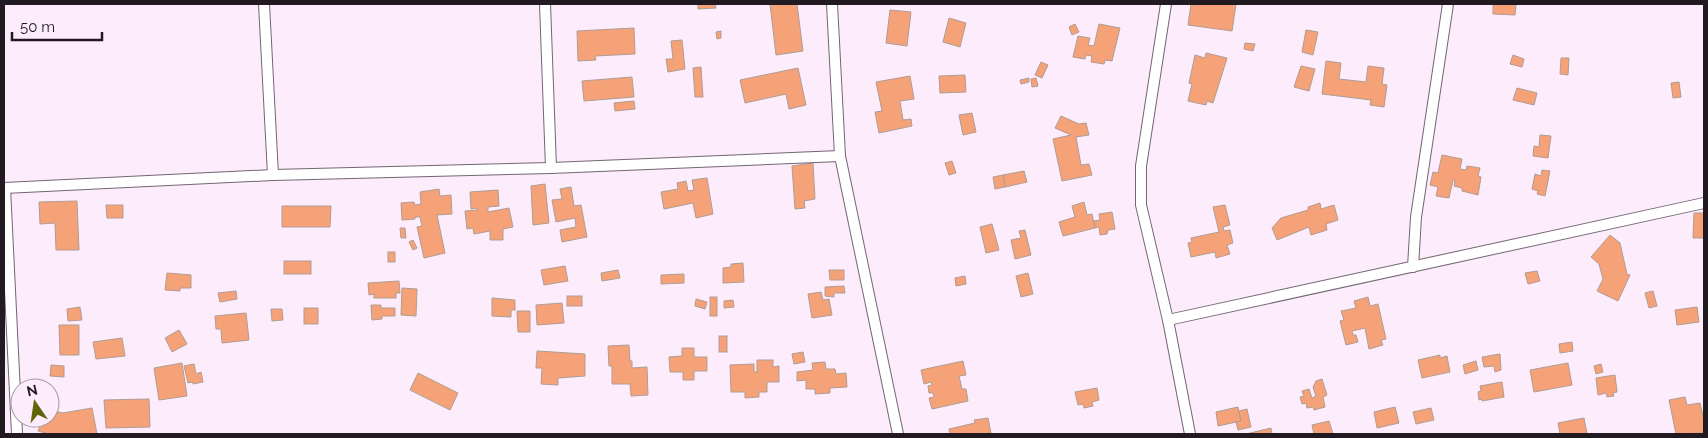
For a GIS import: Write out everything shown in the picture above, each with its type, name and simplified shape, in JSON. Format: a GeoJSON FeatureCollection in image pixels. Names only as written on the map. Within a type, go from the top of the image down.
{"type":"FeatureCollection","features":[{"type":"Feature","properties":{"kind":"street"},"geometry":{"type":"LineString","coordinates":[[264,4],[273,175]]}},
{"type":"Feature","properties":{"kind":"street"},"geometry":{"type":"LineString","coordinates":[[545,4],[551,168]]}},
{"type":"Feature","properties":{"kind":"street"},"geometry":{"type":"LineString","coordinates":[[832,4],[840,156],[898,434]]}},
{"type":"Feature","properties":{"kind":"street"},"geometry":{"type":"LineString","coordinates":[[1166,4],[1141,166],[1141,205],[1168,320],[1190,434]]}},
{"type":"Feature","properties":{"kind":"street"},"geometry":{"type":"LineString","coordinates":[[1413,267],[1416,217],[1448,4]]}},
{"type":"Feature","properties":{"kind":"street"},"geometry":{"type":"LineString","coordinates":[[17,434],[4,188],[273,175],[551,168],[840,156]]}},
{"type":"Feature","properties":{"kind":"street"},"geometry":{"type":"LineString","coordinates":[[1168,320],[1704,203]]}},
{"type":"Feature","properties":{"kind":"building"},"geometry":{"type":"Polygon","coordinates":[[[698,4],[715,4],[716,8],[698,9],[698,4]]]}},
{"type":"Feature","properties":{"kind":"building"},"geometry":{"type":"Polygon","coordinates":[[[770,4],[797,4],[803,51],[776,55],[770,4]]]}},
{"type":"Feature","properties":{"kind":"building"},"geometry":{"type":"Polygon","coordinates":[[[1191,4],[1236,4],[1232,31],[1188,25],[1191,4]]]}},
{"type":"Feature","properties":{"kind":"building"},"geometry":{"type":"Polygon","coordinates":[[[1493,4],[1516,4],[1515,15],[1493,14],[1493,4]]]}},
{"type":"Feature","properties":{"kind":"building"},"geometry":{"type":"Polygon","coordinates":[[[890,10],[911,12],[907,46],[886,43],[890,10]]]}},
{"type":"Feature","properties":{"kind":"building"},"geometry":{"type":"Polygon","coordinates":[[[949,18],[966,23],[960,47],[943,42],[949,18]]]}},
{"type":"Feature","properties":{"kind":"building"},"geometry":{"type":"Polygon","coordinates":[[[1075,24],[1079,32],[1072,35],[1069,27],[1075,24]]]}},
{"type":"Feature","properties":{"kind":"building"},"geometry":{"type":"Polygon","coordinates":[[[1099,24],[1120,28],[1112,61],[1105,60],[1104,64],[1091,62],[1092,56],[1086,55],[1085,59],[1073,57],[1078,36],[1090,38],[1088,45],[1094,46],[1099,24]]]}},
{"type":"Feature","properties":{"kind":"building"},"geometry":{"type":"Polygon","coordinates":[[[634,28],[635,54],[595,56],[596,60],[578,61],[577,31],[634,28]]]}},
{"type":"Feature","properties":{"kind":"building"},"geometry":{"type":"Polygon","coordinates":[[[1306,30],[1318,32],[1313,55],[1302,52],[1306,30]]]}},
{"type":"Feature","properties":{"kind":"building"},"geometry":{"type":"Polygon","coordinates":[[[721,31],[721,38],[717,39],[716,32],[721,31]]]}},
{"type":"Feature","properties":{"kind":"building"},"geometry":{"type":"Polygon","coordinates":[[[682,40],[685,69],[668,72],[666,59],[673,59],[671,41],[682,40]]]}},
{"type":"Feature","properties":{"kind":"building"},"geometry":{"type":"Polygon","coordinates":[[[1245,43],[1255,44],[1253,51],[1244,49],[1245,43]]]}},
{"type":"Feature","properties":{"kind":"building"},"geometry":{"type":"Polygon","coordinates":[[[1206,53],[1227,58],[1213,103],[1207,101],[1206,105],[1188,101],[1192,84],[1189,83],[1195,55],[1205,58],[1206,53]]]}},
{"type":"Feature","properties":{"kind":"building"},"geometry":{"type":"Polygon","coordinates":[[[1513,55],[1524,59],[1522,67],[1510,64],[1513,55]]]}},
{"type":"Feature","properties":{"kind":"building"},"geometry":{"type":"Polygon","coordinates":[[[1561,58],[1569,58],[1568,75],[1560,74],[1561,58]]]}},
{"type":"Feature","properties":{"kind":"building"},"geometry":{"type":"Polygon","coordinates":[[[1326,61],[1341,63],[1339,79],[1366,82],[1368,66],[1384,68],[1382,84],[1387,85],[1384,107],[1370,105],[1371,100],[1322,94],[1326,61]]]}},
{"type":"Feature","properties":{"kind":"building"},"geometry":{"type":"Polygon","coordinates":[[[1041,62],[1048,65],[1042,78],[1035,75],[1041,62]]]}},
{"type":"Feature","properties":{"kind":"building"},"geometry":{"type":"Polygon","coordinates":[[[1301,66],[1315,69],[1309,91],[1294,87],[1301,66]]]}},
{"type":"Feature","properties":{"kind":"building"},"geometry":{"type":"Polygon","coordinates":[[[701,67],[703,97],[695,97],[693,68],[701,67]]]}},
{"type":"Feature","properties":{"kind":"building"},"geometry":{"type":"Polygon","coordinates":[[[798,68],[806,105],[789,109],[786,94],[745,103],[740,80],[798,68]]]}},
{"type":"Feature","properties":{"kind":"building"},"geometry":{"type":"Polygon","coordinates":[[[965,75],[966,92],[940,93],[939,76],[965,75]]]}},
{"type":"Feature","properties":{"kind":"building"},"geometry":{"type":"Polygon","coordinates":[[[910,76],[914,99],[900,101],[903,120],[911,119],[912,126],[879,133],[875,112],[882,111],[876,82],[910,76]]]}},
{"type":"Feature","properties":{"kind":"building"},"geometry":{"type":"Polygon","coordinates":[[[632,77],[634,97],[584,101],[582,81],[632,77]]]}},
{"type":"Feature","properties":{"kind":"building"},"geometry":{"type":"Polygon","coordinates":[[[1029,78],[1029,82],[1021,84],[1020,80],[1029,78]]]}},
{"type":"Feature","properties":{"kind":"building"},"geometry":{"type":"Polygon","coordinates":[[[1036,78],[1038,86],[1032,87],[1031,79],[1036,78]]]}},
{"type":"Feature","properties":{"kind":"building"},"geometry":{"type":"Polygon","coordinates":[[[1679,82],[1681,97],[1673,98],[1671,83],[1679,82]]]}},
{"type":"Feature","properties":{"kind":"building"},"geometry":{"type":"Polygon","coordinates":[[[1517,88],[1537,93],[1534,105],[1513,100],[1517,88]]]}},
{"type":"Feature","properties":{"kind":"building"},"geometry":{"type":"Polygon","coordinates":[[[634,101],[635,109],[615,111],[614,103],[634,101]]]}},
{"type":"Feature","properties":{"kind":"building"},"geometry":{"type":"Polygon","coordinates":[[[972,113],[976,132],[963,135],[959,115],[972,113]]]}},
{"type":"Feature","properties":{"kind":"building"},"geometry":{"type":"Polygon","coordinates":[[[1061,116],[1079,124],[1086,123],[1089,135],[1076,137],[1081,165],[1089,164],[1092,175],[1062,181],[1053,139],[1071,135],[1055,128],[1061,116]]]}},
{"type":"Feature","properties":{"kind":"building"},"geometry":{"type":"Polygon","coordinates":[[[1540,135],[1551,136],[1548,158],[1533,156],[1534,146],[1539,147],[1540,135]]]}},
{"type":"Feature","properties":{"kind":"building"},"geometry":{"type":"Polygon","coordinates":[[[1442,155],[1462,159],[1460,169],[1466,170],[1467,166],[1480,168],[1478,176],[1481,177],[1478,195],[1462,191],[1462,188],[1454,186],[1455,180],[1453,180],[1449,198],[1436,196],[1438,187],[1430,185],[1433,172],[1438,173],[1442,155]]]}},
{"type":"Feature","properties":{"kind":"building"},"geometry":{"type":"Polygon","coordinates":[[[952,161],[956,173],[949,175],[945,163],[952,161]]]}},
{"type":"Feature","properties":{"kind":"building"},"geometry":{"type":"Polygon","coordinates":[[[813,163],[815,199],[804,201],[805,208],[795,209],[792,166],[813,163]]]}},
{"type":"Feature","properties":{"kind":"building"},"geometry":{"type":"Polygon","coordinates":[[[1542,170],[1550,171],[1545,196],[1537,194],[1538,191],[1532,189],[1535,174],[1541,176],[1542,170]]]}},
{"type":"Feature","properties":{"kind":"building"},"geometry":{"type":"Polygon","coordinates":[[[1024,171],[1027,182],[1005,187],[1003,175],[1024,171]]]}},
{"type":"Feature","properties":{"kind":"building"},"geometry":{"type":"Polygon","coordinates":[[[1003,175],[1005,187],[995,189],[993,177],[1003,175]]]}},
{"type":"Feature","properties":{"kind":"building"},"geometry":{"type":"Polygon","coordinates":[[[707,178],[713,214],[696,218],[693,203],[664,209],[661,192],[678,189],[677,183],[686,181],[688,191],[694,190],[692,180],[707,178]]]}},
{"type":"Feature","properties":{"kind":"building"},"geometry":{"type":"Polygon","coordinates":[[[545,184],[549,223],[533,225],[531,186],[545,184]]]}},
{"type":"Feature","properties":{"kind":"building"},"geometry":{"type":"Polygon","coordinates":[[[571,187],[574,206],[581,205],[587,237],[562,242],[560,230],[576,227],[575,218],[556,222],[552,200],[562,199],[560,189],[571,187]]]}},
{"type":"Feature","properties":{"kind":"building"},"geometry":{"type":"Polygon","coordinates":[[[439,189],[440,196],[451,195],[452,214],[437,215],[445,253],[424,258],[417,227],[422,226],[420,217],[402,220],[401,203],[414,202],[415,205],[421,204],[420,192],[439,189]]]}},
{"type":"Feature","properties":{"kind":"building"},"geometry":{"type":"Polygon","coordinates":[[[498,190],[499,206],[488,207],[488,212],[509,208],[513,227],[503,229],[503,240],[490,240],[490,231],[474,234],[473,228],[467,229],[465,211],[477,210],[477,208],[471,209],[470,192],[498,190]]]}},
{"type":"Feature","properties":{"kind":"building"},"geometry":{"type":"Polygon","coordinates":[[[77,201],[79,250],[56,250],[55,223],[40,224],[39,202],[77,201]]]}},
{"type":"Feature","properties":{"kind":"building"},"geometry":{"type":"Polygon","coordinates":[[[1084,202],[1087,215],[1092,214],[1095,228],[1063,236],[1059,222],[1075,217],[1072,206],[1084,202]]]}},
{"type":"Feature","properties":{"kind":"building"},"geometry":{"type":"Polygon","coordinates":[[[1320,203],[1321,209],[1334,205],[1338,220],[1326,224],[1327,230],[1311,235],[1309,227],[1277,240],[1272,228],[1281,218],[1308,210],[1308,207],[1320,203]]]}},
{"type":"Feature","properties":{"kind":"building"},"geometry":{"type":"Polygon","coordinates":[[[106,205],[123,205],[123,218],[107,218],[106,205]]]}},
{"type":"Feature","properties":{"kind":"building"},"geometry":{"type":"Polygon","coordinates":[[[1225,205],[1230,225],[1223,227],[1224,231],[1230,230],[1233,243],[1227,245],[1230,254],[1216,258],[1215,252],[1191,257],[1188,243],[1192,242],[1191,238],[1219,232],[1213,207],[1225,205]]]}},
{"type":"Feature","properties":{"kind":"building"},"geometry":{"type":"Polygon","coordinates":[[[282,206],[331,206],[330,227],[282,227],[282,206]]]}},
{"type":"Feature","properties":{"kind":"building"},"geometry":{"type":"Polygon","coordinates":[[[1112,212],[1115,229],[1108,230],[1107,234],[1100,235],[1099,227],[1095,228],[1094,221],[1100,220],[1099,214],[1112,212]]]}},
{"type":"Feature","properties":{"kind":"building"},"geometry":{"type":"Polygon","coordinates":[[[1694,213],[1704,213],[1704,238],[1693,238],[1694,213]]]}},
{"type":"Feature","properties":{"kind":"building"},"geometry":{"type":"Polygon","coordinates":[[[992,224],[999,250],[986,253],[980,227],[992,224]]]}},
{"type":"Feature","properties":{"kind":"building"},"geometry":{"type":"Polygon","coordinates":[[[400,228],[405,228],[406,238],[401,238],[400,228]]]}},
{"type":"Feature","properties":{"kind":"building"},"geometry":{"type":"Polygon","coordinates":[[[1025,230],[1031,255],[1015,259],[1011,240],[1021,238],[1019,231],[1025,230]]]}},
{"type":"Feature","properties":{"kind":"building"},"geometry":{"type":"Polygon","coordinates":[[[1610,235],[1620,243],[1627,274],[1630,275],[1618,301],[1597,291],[1603,279],[1599,264],[1591,257],[1610,235]]]}},
{"type":"Feature","properties":{"kind":"building"},"geometry":{"type":"Polygon","coordinates":[[[413,240],[417,248],[413,250],[409,242],[413,240]]]}},
{"type":"Feature","properties":{"kind":"building"},"geometry":{"type":"Polygon","coordinates":[[[388,252],[395,252],[395,262],[388,262],[388,252]]]}},
{"type":"Feature","properties":{"kind":"building"},"geometry":{"type":"Polygon","coordinates":[[[284,261],[311,261],[311,274],[284,274],[284,261]]]}},
{"type":"Feature","properties":{"kind":"building"},"geometry":{"type":"Polygon","coordinates":[[[743,263],[744,282],[723,283],[723,268],[731,267],[731,264],[743,263]]]}},
{"type":"Feature","properties":{"kind":"building"},"geometry":{"type":"Polygon","coordinates":[[[565,266],[568,281],[544,285],[541,270],[565,266]]]}},
{"type":"Feature","properties":{"kind":"building"},"geometry":{"type":"Polygon","coordinates":[[[618,270],[620,278],[602,281],[601,273],[618,270]]]}},
{"type":"Feature","properties":{"kind":"building"},"geometry":{"type":"Polygon","coordinates":[[[829,270],[844,270],[844,280],[830,280],[829,270]]]}},
{"type":"Feature","properties":{"kind":"building"},"geometry":{"type":"Polygon","coordinates":[[[1537,271],[1540,281],[1528,284],[1525,273],[1537,271]]]}},
{"type":"Feature","properties":{"kind":"building"},"geometry":{"type":"Polygon","coordinates":[[[167,273],[191,275],[191,288],[180,288],[180,291],[165,290],[167,273]]]}},
{"type":"Feature","properties":{"kind":"building"},"geometry":{"type":"Polygon","coordinates":[[[1028,273],[1033,294],[1021,297],[1016,276],[1028,273]]]}},
{"type":"Feature","properties":{"kind":"building"},"geometry":{"type":"Polygon","coordinates":[[[684,274],[684,283],[661,284],[661,275],[684,274]]]}},
{"type":"Feature","properties":{"kind":"building"},"geometry":{"type":"Polygon","coordinates":[[[965,276],[966,284],[956,286],[955,278],[965,276]]]}},
{"type":"Feature","properties":{"kind":"building"},"geometry":{"type":"Polygon","coordinates":[[[399,281],[400,293],[396,293],[396,298],[374,298],[374,294],[369,295],[368,283],[399,281]]]}},
{"type":"Feature","properties":{"kind":"building"},"geometry":{"type":"Polygon","coordinates":[[[844,286],[845,293],[834,293],[834,297],[825,296],[825,287],[844,286]]]}},
{"type":"Feature","properties":{"kind":"building"},"geometry":{"type":"Polygon","coordinates":[[[402,288],[417,289],[416,316],[401,315],[402,288]]]}},
{"type":"Feature","properties":{"kind":"building"},"geometry":{"type":"Polygon","coordinates":[[[236,291],[237,299],[220,302],[218,293],[236,291]]]}},
{"type":"Feature","properties":{"kind":"building"},"geometry":{"type":"Polygon","coordinates":[[[1653,291],[1657,306],[1649,308],[1645,293],[1653,291]]]}},
{"type":"Feature","properties":{"kind":"building"},"geometry":{"type":"Polygon","coordinates":[[[821,292],[823,300],[829,299],[832,315],[812,318],[808,294],[821,292]]]}},
{"type":"Feature","properties":{"kind":"building"},"geometry":{"type":"Polygon","coordinates":[[[567,296],[582,296],[582,306],[567,306],[567,296]]]}},
{"type":"Feature","properties":{"kind":"building"},"geometry":{"type":"Polygon","coordinates":[[[710,297],[717,297],[717,316],[710,316],[710,297]]]}},
{"type":"Feature","properties":{"kind":"building"},"geometry":{"type":"Polygon","coordinates":[[[1368,297],[1370,306],[1378,304],[1386,339],[1381,340],[1383,345],[1369,349],[1365,328],[1352,331],[1353,335],[1356,335],[1358,342],[1346,345],[1340,321],[1344,320],[1341,311],[1356,308],[1354,301],[1368,297]]]}},
{"type":"Feature","properties":{"kind":"building"},"geometry":{"type":"Polygon","coordinates":[[[492,298],[515,300],[515,310],[511,310],[511,317],[492,316],[492,298]]]}},
{"type":"Feature","properties":{"kind":"building"},"geometry":{"type":"Polygon","coordinates":[[[696,299],[707,302],[705,309],[695,306],[696,299]]]}},
{"type":"Feature","properties":{"kind":"building"},"geometry":{"type":"Polygon","coordinates":[[[733,300],[734,307],[724,308],[724,301],[733,300]]]}},
{"type":"Feature","properties":{"kind":"building"},"geometry":{"type":"Polygon","coordinates":[[[562,303],[564,323],[537,325],[536,305],[562,303]]]}},
{"type":"Feature","properties":{"kind":"building"},"geometry":{"type":"Polygon","coordinates":[[[371,305],[381,305],[381,308],[395,308],[395,316],[382,316],[382,319],[372,320],[371,305]]]}},
{"type":"Feature","properties":{"kind":"building"},"geometry":{"type":"Polygon","coordinates":[[[80,307],[82,320],[68,321],[67,309],[80,307]]]}},
{"type":"Feature","properties":{"kind":"building"},"geometry":{"type":"Polygon","coordinates":[[[1697,307],[1699,322],[1677,325],[1675,310],[1697,307]]]}},
{"type":"Feature","properties":{"kind":"building"},"geometry":{"type":"Polygon","coordinates":[[[304,308],[318,308],[318,324],[304,324],[304,308]]]}},
{"type":"Feature","properties":{"kind":"building"},"geometry":{"type":"Polygon","coordinates":[[[271,309],[282,309],[283,320],[272,321],[271,309]]]}},
{"type":"Feature","properties":{"kind":"building"},"geometry":{"type":"Polygon","coordinates":[[[517,311],[530,311],[530,332],[518,332],[517,311]]]}},
{"type":"Feature","properties":{"kind":"building"},"geometry":{"type":"Polygon","coordinates":[[[246,313],[249,340],[222,343],[221,329],[216,329],[215,316],[246,313]]]}},
{"type":"Feature","properties":{"kind":"building"},"geometry":{"type":"Polygon","coordinates":[[[59,325],[79,325],[79,355],[60,355],[59,325]]]}},
{"type":"Feature","properties":{"kind":"building"},"geometry":{"type":"Polygon","coordinates":[[[179,330],[187,344],[172,352],[165,338],[179,330]]]}},
{"type":"Feature","properties":{"kind":"building"},"geometry":{"type":"Polygon","coordinates":[[[719,336],[727,336],[727,352],[719,352],[719,336]]]}},
{"type":"Feature","properties":{"kind":"building"},"geometry":{"type":"Polygon","coordinates":[[[122,338],[125,356],[96,359],[93,342],[122,338]]]}},
{"type":"Feature","properties":{"kind":"building"},"geometry":{"type":"Polygon","coordinates":[[[1572,342],[1573,351],[1560,353],[1559,344],[1572,342]]]}},
{"type":"Feature","properties":{"kind":"building"},"geometry":{"type":"Polygon","coordinates":[[[629,345],[632,368],[647,367],[648,395],[631,396],[630,384],[612,384],[612,366],[609,366],[608,346],[629,345]]]}},
{"type":"Feature","properties":{"kind":"building"},"geometry":{"type":"Polygon","coordinates":[[[682,348],[694,348],[694,357],[707,357],[707,371],[694,371],[694,380],[683,380],[683,372],[670,372],[669,357],[682,356],[682,348]]]}},
{"type":"Feature","properties":{"kind":"building"},"geometry":{"type":"Polygon","coordinates":[[[537,351],[585,354],[585,376],[558,378],[558,385],[541,384],[542,368],[536,368],[537,351]]]}},
{"type":"Feature","properties":{"kind":"building"},"geometry":{"type":"Polygon","coordinates":[[[803,352],[805,362],[794,364],[792,354],[803,352]]]}},
{"type":"Feature","properties":{"kind":"building"},"geometry":{"type":"Polygon","coordinates":[[[1500,354],[1501,370],[1495,372],[1494,366],[1484,367],[1482,357],[1500,354]]]}},
{"type":"Feature","properties":{"kind":"building"},"geometry":{"type":"Polygon","coordinates":[[[1440,355],[1440,358],[1447,356],[1450,372],[1422,378],[1418,360],[1440,355]]]}},
{"type":"Feature","properties":{"kind":"building"},"geometry":{"type":"Polygon","coordinates":[[[757,360],[773,360],[773,367],[779,366],[779,382],[767,382],[767,392],[759,392],[759,397],[745,398],[745,392],[731,392],[730,365],[754,364],[754,372],[757,372],[757,360]]]}},
{"type":"Feature","properties":{"kind":"building"},"geometry":{"type":"Polygon","coordinates":[[[963,361],[966,375],[959,376],[962,389],[966,389],[968,401],[932,409],[929,398],[934,397],[933,393],[929,393],[928,386],[932,385],[931,382],[924,384],[921,370],[963,361]]]}},
{"type":"Feature","properties":{"kind":"building"},"geometry":{"type":"Polygon","coordinates":[[[1476,361],[1478,370],[1465,374],[1463,365],[1476,361]]]}},
{"type":"Feature","properties":{"kind":"building"},"geometry":{"type":"Polygon","coordinates":[[[825,362],[826,369],[835,369],[836,374],[846,373],[847,387],[830,388],[830,393],[815,394],[815,389],[806,389],[806,380],[797,381],[797,372],[813,370],[812,363],[825,362]]]}},
{"type":"Feature","properties":{"kind":"building"},"geometry":{"type":"Polygon","coordinates":[[[182,363],[187,396],[159,400],[154,368],[182,363]]]}},
{"type":"Feature","properties":{"kind":"building"},"geometry":{"type":"Polygon","coordinates":[[[1568,363],[1572,385],[1534,392],[1530,370],[1568,363]]]}},
{"type":"Feature","properties":{"kind":"building"},"geometry":{"type":"Polygon","coordinates":[[[194,364],[196,374],[201,372],[203,382],[188,383],[184,366],[194,364]]]}},
{"type":"Feature","properties":{"kind":"building"},"geometry":{"type":"Polygon","coordinates":[[[1601,364],[1603,372],[1596,374],[1594,366],[1601,364]]]}},
{"type":"Feature","properties":{"kind":"building"},"geometry":{"type":"Polygon","coordinates":[[[51,365],[64,366],[64,377],[50,376],[51,365]]]}},
{"type":"Feature","properties":{"kind":"building"},"geometry":{"type":"Polygon","coordinates":[[[418,373],[458,393],[450,410],[410,390],[418,373]]]}},
{"type":"Feature","properties":{"kind":"building"},"geometry":{"type":"Polygon","coordinates":[[[1615,375],[1617,392],[1613,393],[1614,396],[1607,397],[1606,393],[1598,395],[1596,378],[1615,375]]]}},
{"type":"Feature","properties":{"kind":"building"},"geometry":{"type":"Polygon","coordinates":[[[1322,379],[1327,395],[1323,397],[1325,407],[1314,410],[1313,407],[1307,408],[1306,403],[1302,404],[1300,397],[1304,396],[1302,391],[1309,389],[1312,398],[1316,396],[1313,387],[1316,381],[1322,379]]]}},
{"type":"Feature","properties":{"kind":"building"},"geometry":{"type":"Polygon","coordinates":[[[1502,382],[1504,397],[1479,400],[1478,392],[1481,391],[1480,386],[1502,382]]]}},
{"type":"Feature","properties":{"kind":"building"},"geometry":{"type":"Polygon","coordinates":[[[1097,388],[1099,400],[1092,402],[1093,406],[1084,408],[1083,404],[1078,405],[1075,392],[1097,388]]]}},
{"type":"Feature","properties":{"kind":"building"},"geometry":{"type":"Polygon","coordinates":[[[1685,397],[1687,405],[1700,403],[1704,420],[1704,433],[1676,434],[1669,400],[1685,397]]]}},
{"type":"Feature","properties":{"kind":"building"},"geometry":{"type":"Polygon","coordinates":[[[149,399],[150,427],[106,428],[104,400],[149,399]]]}},
{"type":"Feature","properties":{"kind":"building"},"geometry":{"type":"Polygon","coordinates":[[[1238,407],[1241,421],[1218,426],[1216,412],[1238,407]]]}},
{"type":"Feature","properties":{"kind":"building"},"geometry":{"type":"Polygon","coordinates":[[[1395,407],[1399,423],[1377,428],[1374,412],[1395,407]]]}},
{"type":"Feature","properties":{"kind":"building"},"geometry":{"type":"Polygon","coordinates":[[[92,408],[97,434],[49,434],[38,431],[39,428],[60,428],[60,412],[92,408]]]}},
{"type":"Feature","properties":{"kind":"building"},"geometry":{"type":"Polygon","coordinates":[[[1431,408],[1434,420],[1416,424],[1413,412],[1431,408]]]}},
{"type":"Feature","properties":{"kind":"building"},"geometry":{"type":"Polygon","coordinates":[[[1247,409],[1251,427],[1238,430],[1236,422],[1241,421],[1239,411],[1247,409]]]}},
{"type":"Feature","properties":{"kind":"building"},"geometry":{"type":"Polygon","coordinates":[[[988,418],[991,433],[950,434],[949,429],[975,423],[974,420],[988,418]]]}},
{"type":"Feature","properties":{"kind":"building"},"geometry":{"type":"Polygon","coordinates":[[[1584,418],[1587,434],[1560,434],[1558,423],[1584,418]]]}},
{"type":"Feature","properties":{"kind":"building"},"geometry":{"type":"Polygon","coordinates":[[[1329,421],[1333,434],[1314,434],[1312,425],[1329,421]]]}},
{"type":"Feature","properties":{"kind":"building"},"geometry":{"type":"Polygon","coordinates":[[[1271,428],[1272,434],[1246,434],[1271,428]]]}}]}
